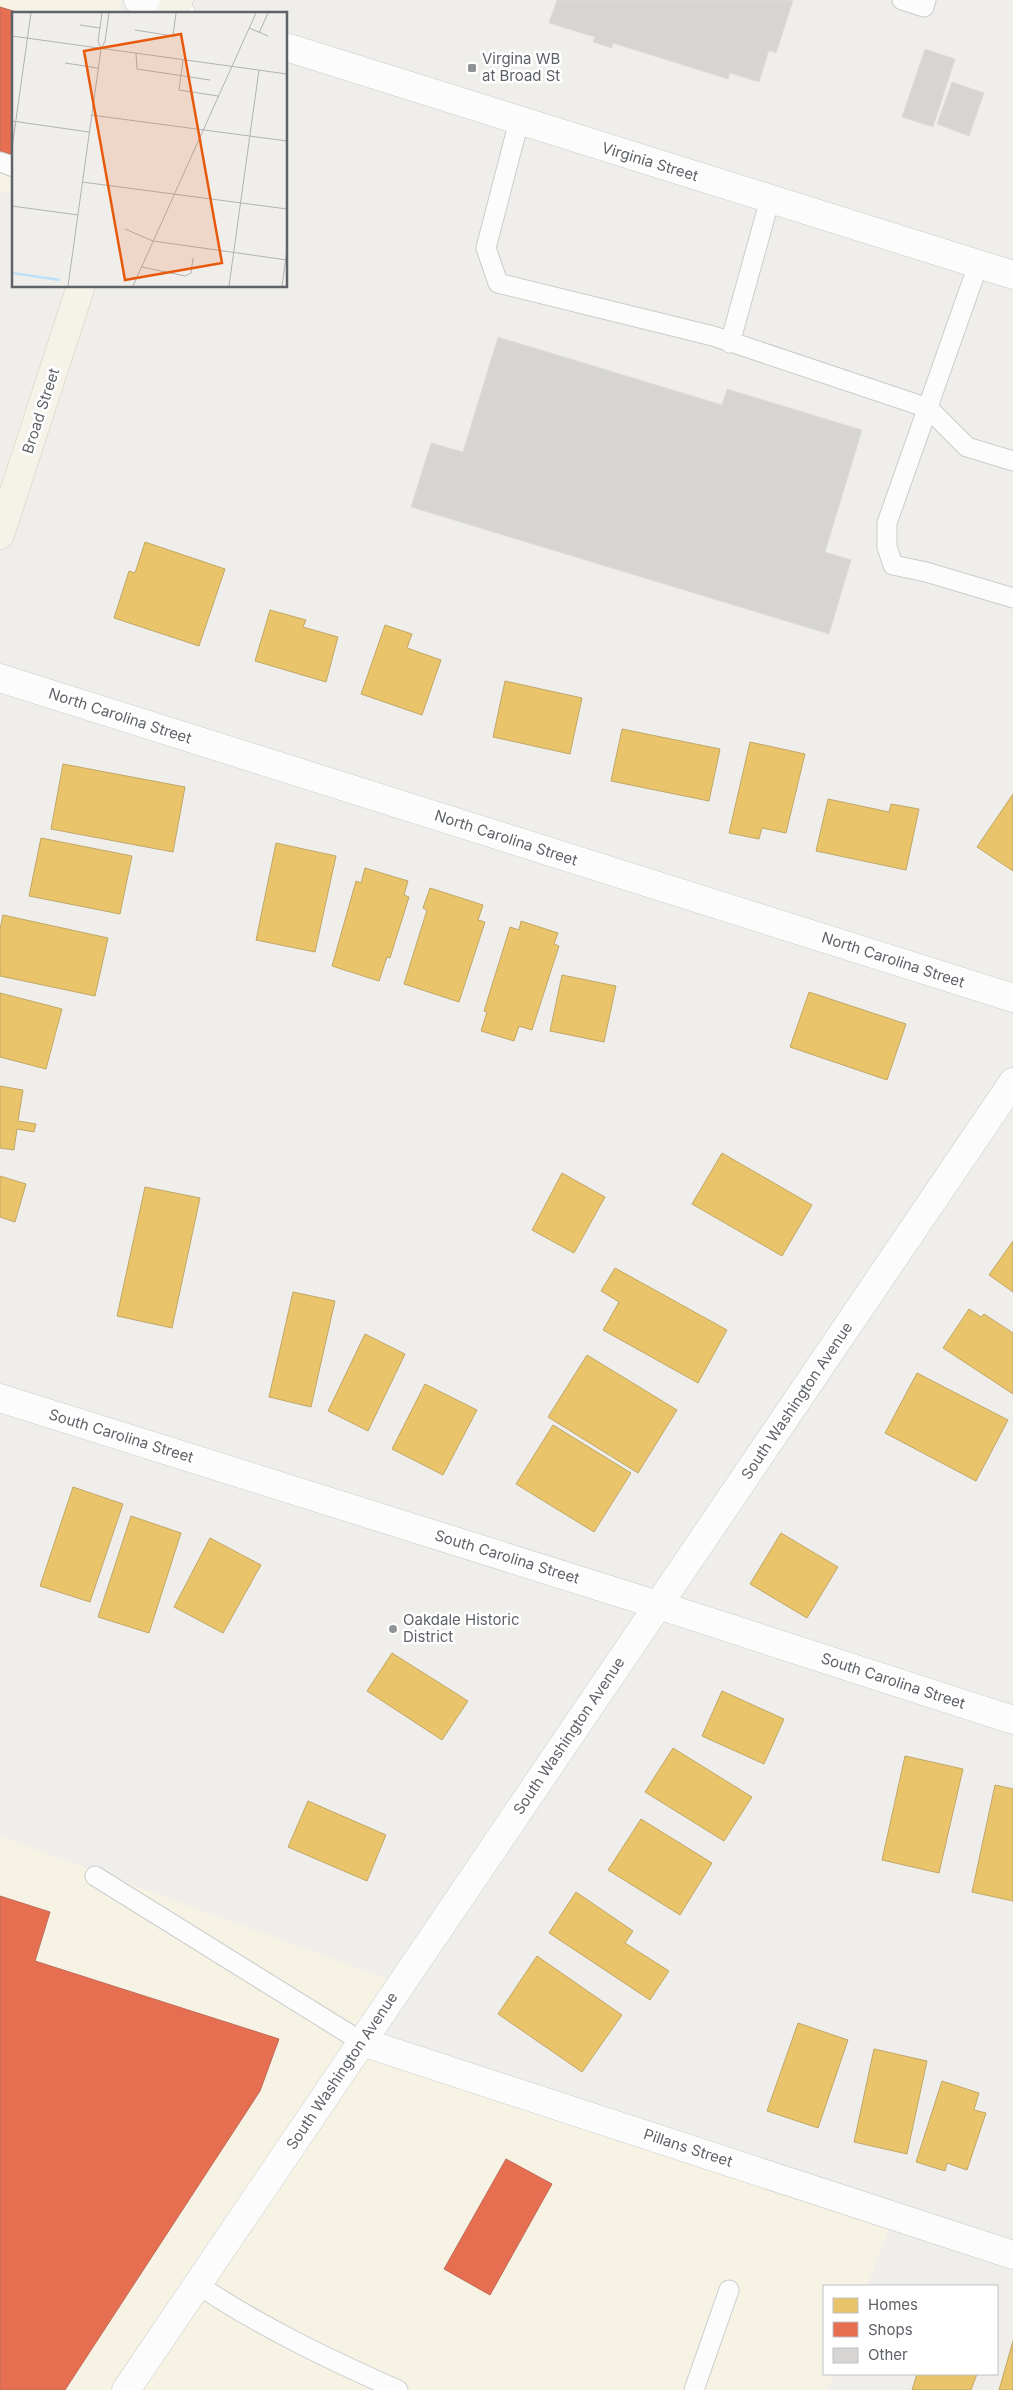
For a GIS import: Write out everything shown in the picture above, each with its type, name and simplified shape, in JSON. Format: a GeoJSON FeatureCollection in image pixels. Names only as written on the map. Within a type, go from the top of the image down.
{"type":"FeatureCollection","features":[{"type":"Feature","properties":{"kind":"main road","name":"Broad Street"},"geometry":{"type":"LineString","coordinates":[[0,535],[80,288]]}},
{"type":"Feature","properties":{"kind":"street"},"geometry":{"type":"LineString","coordinates":[[138,0],[173,8]]}},
{"type":"Feature","properties":{"kind":"street","name":"Virginia Street"},"geometry":{"type":"LineString","coordinates":[[288,49],[1013,275]]}},
{"type":"Feature","properties":{"kind":"street","name":"North Carolina Street"},"geometry":{"type":"LineString","coordinates":[[0,678],[1013,998]]}},
{"type":"Feature","properties":{"kind":"street","name":"South Washington Avenue"},"geometry":{"type":"LineString","coordinates":[[126,2390],[1013,1082]]}},
{"type":"Feature","properties":{"kind":"street","name":"South Carolina Street"},"geometry":{"type":"LineString","coordinates":[[0,1398],[658,1605],[1013,1720]]}},
{"type":"Feature","properties":{"kind":"street","name":"Pillans Street"},"geometry":{"type":"LineString","coordinates":[[362,2042],[1013,2255]]}},
{"type":"Feature","properties":{"kind":"lane"},"geometry":{"type":"LineString","coordinates":[[902,0],[924,7],[926,0]]}},
{"type":"Feature","properties":{"kind":"lane"},"geometry":{"type":"LineString","coordinates":[[519,121],[486,248],[498,283],[730,343],[928,408],[967,447],[1013,461]]}},
{"type":"Feature","properties":{"kind":"lane"},"geometry":{"type":"LineString","coordinates":[[0,162],[12,166]]}},
{"type":"Feature","properties":{"kind":"lane"},"geometry":{"type":"LineString","coordinates":[[730,343],[770,199]]}},
{"type":"Feature","properties":{"kind":"lane"},"geometry":{"type":"LineString","coordinates":[[978,264],[887,523],[887,547],[893,565],[926,572],[1013,598]]}},
{"type":"Feature","properties":{"kind":"lane"},"geometry":{"type":"LineString","coordinates":[[95,1876],[362,2042]]}},
{"type":"Feature","properties":{"kind":"lane"},"geometry":{"type":"LineString","coordinates":[[197,2284],[244,2315],[321,2356],[398,2390]]}},
{"type":"Feature","properties":{"kind":"lane"},"geometry":{"type":"LineString","coordinates":[[694,2390],[729,2290]]}},
{"type":"Feature","properties":{"kind":"shaded area"},"geometry":{"type":"Polygon","coordinates":[[[0,0],[122,0],[119,12],[12,12],[12,194],[0,190],[0,0]]]}},
{"type":"Feature","properties":{"kind":"shaded area"},"geometry":{"type":"Polygon","coordinates":[[[0,1836],[401,1984],[362,2041],[894,2216],[867,2285],[823,2285],[823,2375],[834,2375],[828,2390],[0,2390],[0,1836]]]}},
{"type":"Feature","properties":{"kind":"building: Homes"},"geometry":{"type":"Polygon","coordinates":[[[145,542],[225,569],[199,646],[114,618],[129,571],[135,573],[145,542]]]}},
{"type":"Feature","properties":{"kind":"building: Homes"},"geometry":{"type":"Polygon","coordinates":[[[270,610],[306,620],[303,627],[338,637],[326,682],[255,661],[270,610]]]}},
{"type":"Feature","properties":{"kind":"building: Homes"},"geometry":{"type":"Polygon","coordinates":[[[385,625],[412,634],[407,648],[441,660],[422,715],[361,694],[385,625]]]}},
{"type":"Feature","properties":{"kind":"building: Homes"},"geometry":{"type":"Polygon","coordinates":[[[505,681],[582,698],[570,754],[493,737],[505,681]]]}},
{"type":"Feature","properties":{"kind":"building: Homes"},"geometry":{"type":"Polygon","coordinates":[[[622,729],[720,749],[709,801],[611,781],[622,729]]]}},
{"type":"Feature","properties":{"kind":"building: Homes"},"geometry":{"type":"Polygon","coordinates":[[[750,742],[805,754],[786,833],[762,828],[759,839],[729,833],[750,742]]]}},
{"type":"Feature","properties":{"kind":"building: Homes"},"geometry":{"type":"Polygon","coordinates":[[[63,764],[185,787],[173,852],[51,829],[63,764]]]}},
{"type":"Feature","properties":{"kind":"building: Homes"},"geometry":{"type":"Polygon","coordinates":[[[1013,794],[1013,871],[977,847],[1013,794]]]}},
{"type":"Feature","properties":{"kind":"building: Homes"},"geometry":{"type":"Polygon","coordinates":[[[828,799],[889,812],[891,804],[919,809],[906,870],[816,851],[828,799]]]}},
{"type":"Feature","properties":{"kind":"building: Homes"},"geometry":{"type":"Polygon","coordinates":[[[41,838],[132,856],[120,914],[29,896],[41,838]]]}},
{"type":"Feature","properties":{"kind":"building: Homes"},"geometry":{"type":"Polygon","coordinates":[[[276,843],[336,856],[315,952],[256,940],[276,843]]]}},
{"type":"Feature","properties":{"kind":"building: Homes"},"geometry":{"type":"Polygon","coordinates":[[[365,868],[408,881],[404,895],[409,897],[390,958],[387,957],[379,981],[332,966],[356,881],[361,883],[365,868]]]}},
{"type":"Feature","properties":{"kind":"building: Homes"},"geometry":{"type":"Polygon","coordinates":[[[430,888],[483,905],[478,920],[485,922],[459,1002],[404,984],[427,910],[423,908],[430,888]]]}},
{"type":"Feature","properties":{"kind":"building: Homes"},"geometry":{"type":"Polygon","coordinates":[[[3,915],[108,938],[95,996],[0,976],[0,929],[3,915]]]}},
{"type":"Feature","properties":{"kind":"building: Homes"},"geometry":{"type":"Polygon","coordinates":[[[521,921],[558,933],[554,944],[559,946],[532,1030],[519,1026],[514,1041],[481,1031],[487,1012],[484,1011],[510,927],[519,930],[521,921]]]}},
{"type":"Feature","properties":{"kind":"building: Homes"},"geometry":{"type":"Polygon","coordinates":[[[562,975],[616,986],[604,1042],[550,1031],[562,975]]]}},
{"type":"Feature","properties":{"kind":"building: Homes"},"geometry":{"type":"Polygon","coordinates":[[[809,992],[906,1024],[887,1080],[790,1047],[809,992]]]}},
{"type":"Feature","properties":{"kind":"building: Homes"},"geometry":{"type":"Polygon","coordinates":[[[0,993],[62,1009],[46,1069],[0,1057],[0,993]]]}},
{"type":"Feature","properties":{"kind":"building: Homes"},"geometry":{"type":"Polygon","coordinates":[[[0,1086],[23,1090],[18,1121],[36,1124],[34,1132],[17,1129],[14,1150],[0,1148],[0,1086]]]}},
{"type":"Feature","properties":{"kind":"building: Homes"},"geometry":{"type":"Polygon","coordinates":[[[722,1153],[812,1205],[782,1256],[692,1204],[722,1153]]]}},
{"type":"Feature","properties":{"kind":"building: Homes"},"geometry":{"type":"Polygon","coordinates":[[[562,1173],[605,1197],[574,1253],[532,1230],[562,1173]]]}},
{"type":"Feature","properties":{"kind":"building: Homes"},"geometry":{"type":"Polygon","coordinates":[[[0,1176],[26,1184],[15,1222],[0,1217],[0,1176]]]}},
{"type":"Feature","properties":{"kind":"building: Homes"},"geometry":{"type":"Polygon","coordinates":[[[145,1187],[200,1198],[172,1328],[117,1316],[145,1187]]]}},
{"type":"Feature","properties":{"kind":"building: Homes"},"geometry":{"type":"Polygon","coordinates":[[[1013,1241],[1013,1292],[989,1275],[1013,1241]]]}},
{"type":"Feature","properties":{"kind":"building: Homes"},"geometry":{"type":"Polygon","coordinates":[[[615,1268],[727,1330],[698,1383],[603,1330],[619,1302],[601,1291],[615,1268]]]}},
{"type":"Feature","properties":{"kind":"building: Homes"},"geometry":{"type":"Polygon","coordinates":[[[293,1292],[335,1301],[311,1407],[269,1397],[293,1292]]]}},
{"type":"Feature","properties":{"kind":"building: Homes"},"geometry":{"type":"Polygon","coordinates":[[[969,1309],[981,1317],[984,1314],[1013,1333],[1013,1394],[943,1348],[969,1309]]]}},
{"type":"Feature","properties":{"kind":"building: Homes"},"geometry":{"type":"Polygon","coordinates":[[[365,1334],[405,1354],[368,1431],[328,1411],[365,1334]]]}},
{"type":"Feature","properties":{"kind":"building: Homes"},"geometry":{"type":"Polygon","coordinates":[[[587,1355],[677,1410],[638,1473],[548,1417],[587,1355]]]}},
{"type":"Feature","properties":{"kind":"building: Homes"},"geometry":{"type":"Polygon","coordinates":[[[917,1373],[1008,1420],[976,1481],[885,1433],[917,1373]]]}},
{"type":"Feature","properties":{"kind":"building: Homes"},"geometry":{"type":"Polygon","coordinates":[[[425,1384],[477,1410],[443,1475],[392,1449],[425,1384]]]}},
{"type":"Feature","properties":{"kind":"building: Homes"},"geometry":{"type":"Polygon","coordinates":[[[553,1425],[631,1473],[594,1532],[516,1484],[553,1425]]]}},
{"type":"Feature","properties":{"kind":"building: Homes"},"geometry":{"type":"Polygon","coordinates":[[[73,1487],[123,1504],[90,1602],[40,1586],[73,1487]]]}},
{"type":"Feature","properties":{"kind":"building: Homes"},"geometry":{"type":"Polygon","coordinates":[[[131,1516],[181,1533],[149,1633],[98,1617],[131,1516]]]}},
{"type":"Feature","properties":{"kind":"building: Homes"},"geometry":{"type":"Polygon","coordinates":[[[781,1533],[838,1567],[807,1618],[750,1584],[781,1533]]]}},
{"type":"Feature","properties":{"kind":"building: Homes"},"geometry":{"type":"Polygon","coordinates":[[[210,1538],[261,1565],[223,1633],[174,1607],[210,1538]]]}},
{"type":"Feature","properties":{"kind":"building: Homes"},"geometry":{"type":"Polygon","coordinates":[[[392,1653],[468,1701],[442,1740],[367,1691],[392,1653]]]}},
{"type":"Feature","properties":{"kind":"building: Homes"},"geometry":{"type":"Polygon","coordinates":[[[722,1691],[784,1719],[764,1764],[702,1736],[722,1691]]]}},
{"type":"Feature","properties":{"kind":"building: Homes"},"geometry":{"type":"Polygon","coordinates":[[[673,1748],[752,1797],[724,1841],[645,1792],[673,1748]]]}},
{"type":"Feature","properties":{"kind":"building: Homes"},"geometry":{"type":"Polygon","coordinates":[[[905,1756],[963,1769],[939,1873],[882,1860],[905,1756]]]}},
{"type":"Feature","properties":{"kind":"building: Homes"},"geometry":{"type":"Polygon","coordinates":[[[995,1785],[1013,1789],[1013,1901],[972,1892],[995,1785]]]}},
{"type":"Feature","properties":{"kind":"building: Homes"},"geometry":{"type":"Polygon","coordinates":[[[308,1801],[386,1835],[367,1881],[288,1847],[308,1801]]]}},
{"type":"Feature","properties":{"kind":"building: Homes"},"geometry":{"type":"Polygon","coordinates":[[[641,1819],[712,1863],[680,1915],[608,1870],[641,1819]]]}},
{"type":"Feature","properties":{"kind":"building: Homes"},"geometry":{"type":"Polygon","coordinates":[[[576,1892],[633,1931],[625,1943],[669,1971],[650,2000],[549,1933],[576,1892]]]}},
{"type":"Feature","properties":{"kind":"building: Homes"},"geometry":{"type":"Polygon","coordinates":[[[537,1956],[622,2015],[582,2072],[498,2014],[537,1956]]]}},
{"type":"Feature","properties":{"kind":"building: Homes"},"geometry":{"type":"Polygon","coordinates":[[[798,2023],[848,2040],[818,2128],[767,2111],[798,2023]]]}},
{"type":"Feature","properties":{"kind":"building: Homes"},"geometry":{"type":"Polygon","coordinates":[[[874,2049],[927,2061],[907,2154],[854,2142],[874,2049]]]}},
{"type":"Feature","properties":{"kind":"building: Homes"},"geometry":{"type":"Polygon","coordinates":[[[942,2081],[979,2093],[974,2110],[986,2113],[967,2170],[947,2163],[945,2171],[916,2162],[942,2081]]]}},
{"type":"Feature","properties":{"kind":"building: Homes"},"geometry":{"type":"Polygon","coordinates":[[[1013,2341],[1013,2390],[999,2390],[1013,2341]]]}},
{"type":"Feature","properties":{"kind":"building: Homes"},"geometry":{"type":"Polygon","coordinates":[[[917,2375],[977,2375],[971,2390],[912,2390],[917,2375]]]}},
{"type":"Feature","properties":{"kind":"building: Shops"},"geometry":{"type":"Polygon","coordinates":[[[0,7],[16,12],[12,12],[12,154],[0,151],[0,7]]]}},
{"type":"Feature","properties":{"kind":"building: Shops"},"geometry":{"type":"Polygon","coordinates":[[[0,1896],[50,1912],[35,1961],[279,2039],[260,2091],[65,2390],[0,2390],[0,1896]]]}},
{"type":"Feature","properties":{"kind":"building: Shops"},"geometry":{"type":"Polygon","coordinates":[[[506,2159],[552,2184],[490,2295],[444,2269],[506,2159]]]}},
{"type":"Feature","properties":{"kind":"building: Other"},"geometry":{"type":"Polygon","coordinates":[[[557,0],[793,1],[776,53],[769,50],[759,82],[730,73],[728,79],[613,43],[612,48],[593,42],[595,37],[549,23],[557,0]]]}},
{"type":"Feature","properties":{"kind":"building: Other"},"geometry":{"type":"Polygon","coordinates":[[[925,49],[955,59],[933,127],[902,117],[925,49]]]}},
{"type":"Feature","properties":{"kind":"building: Other"},"geometry":{"type":"Polygon","coordinates":[[[952,82],[984,93],[969,136],[937,124],[952,82]]]}},
{"type":"Feature","properties":{"kind":"building: Other"},"geometry":{"type":"Polygon","coordinates":[[[498,337],[722,405],[727,389],[862,430],[825,552],[851,560],[829,634],[411,507],[431,443],[463,452],[498,337]]]}},
{"type":"Feature","properties":{"kind":"place","name":"Virgina WB at Broad St"},"geometry":{"type":"Point","coordinates":[472,68]}},
{"type":"Feature","properties":{"kind":"place","name":"Oakdale Historic District"},"geometry":{"type":"Point","coordinates":[393,1629]}}]}
